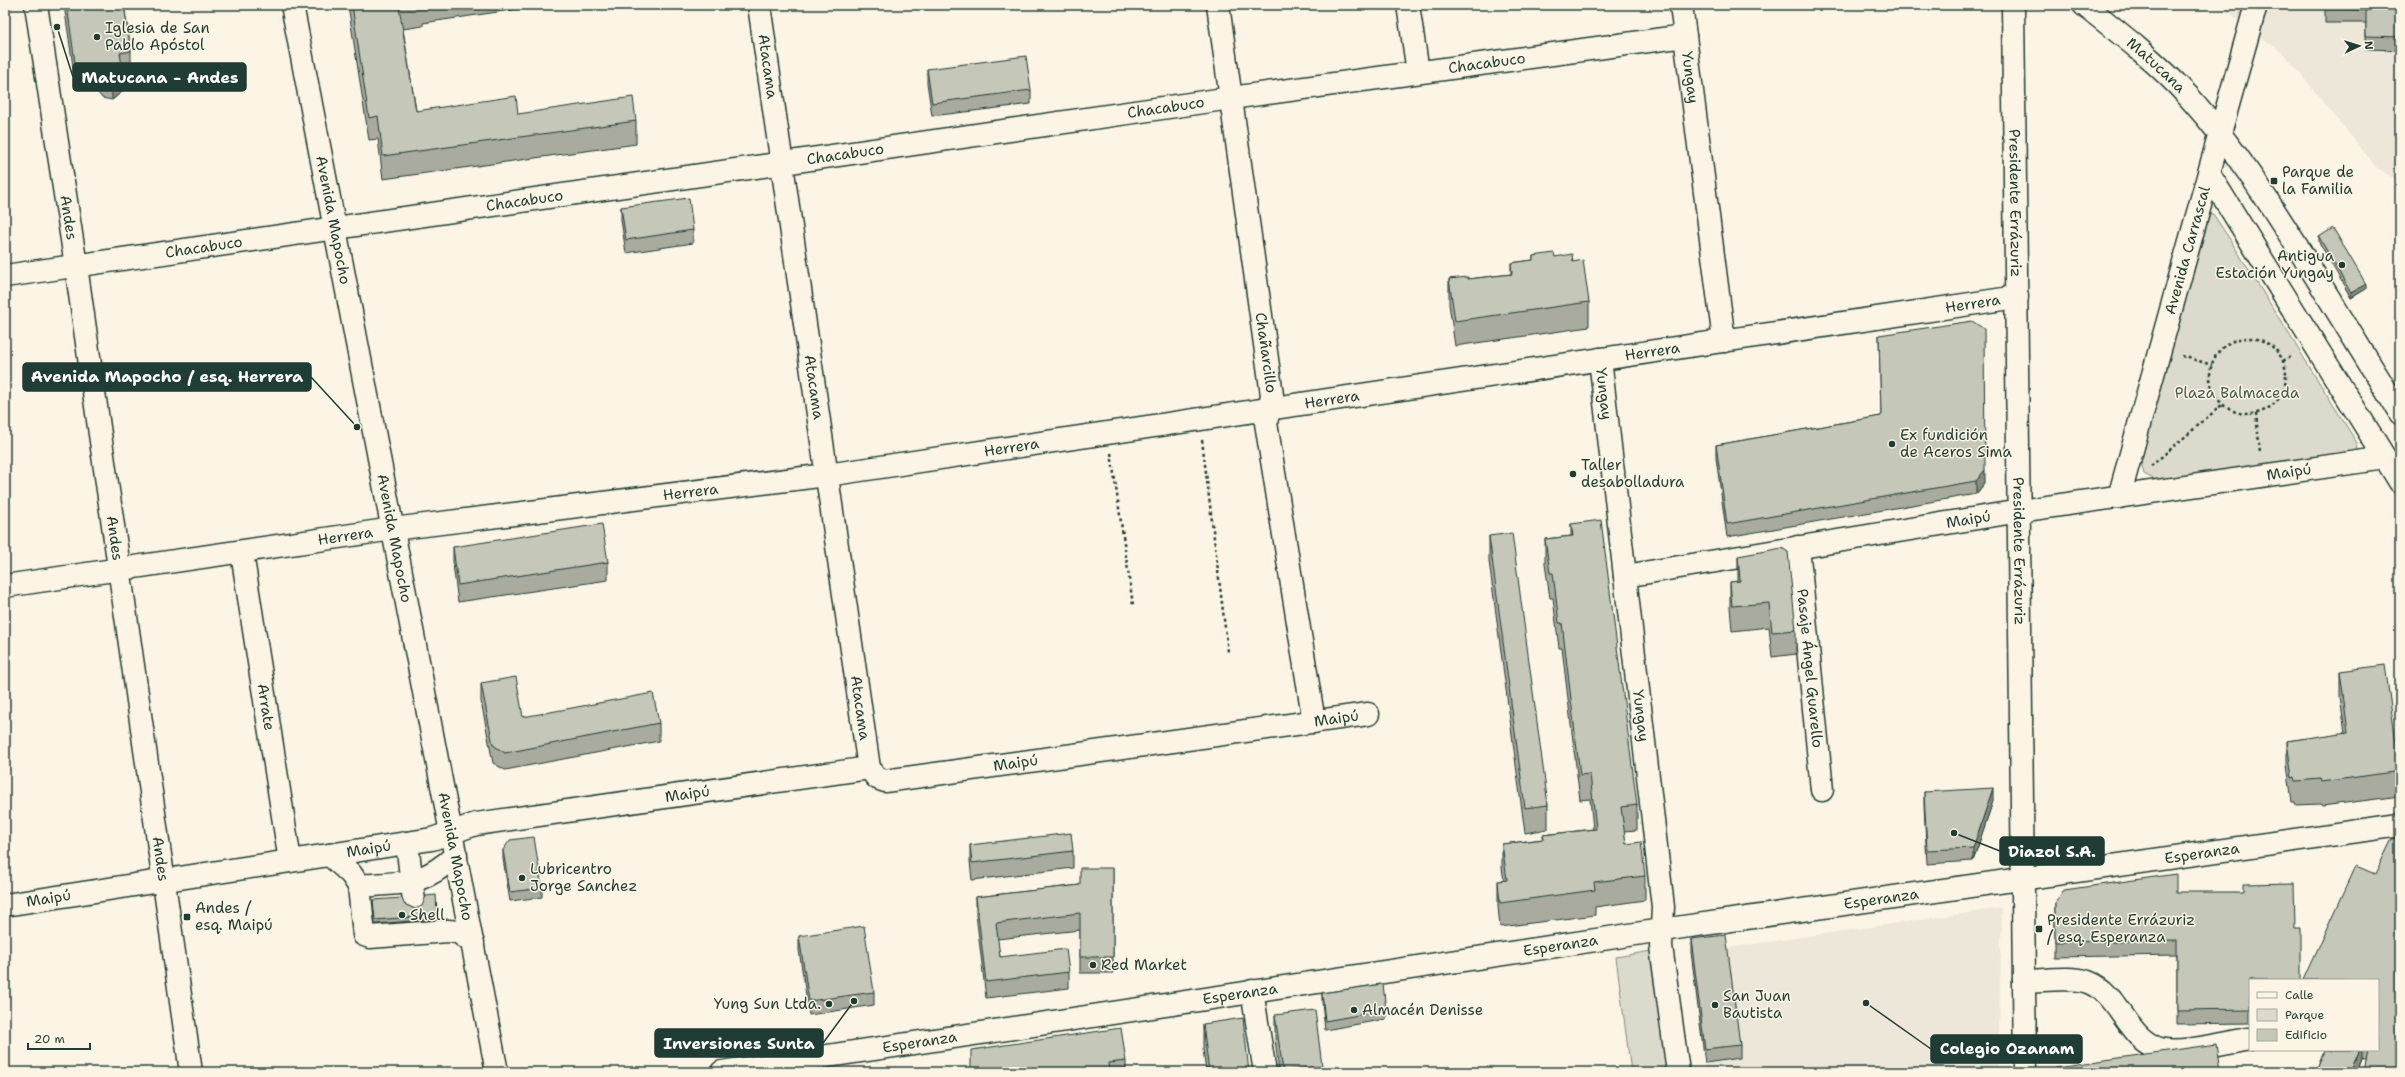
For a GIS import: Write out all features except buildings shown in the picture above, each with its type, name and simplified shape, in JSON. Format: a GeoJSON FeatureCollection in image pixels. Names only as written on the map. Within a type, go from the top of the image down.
{"type":"FeatureCollection","features":[{"type":"Feature","properties":{"kind":"street","name":"Andes"},"geometry":{"type":"LineString","coordinates":[[36,5],[76,266],[118,571],[191,1072]]}},
{"type":"Feature","properties":{"kind":"street","name":"Avenida Mapocho"},"geometry":{"type":"LineString","coordinates":[[292,5],[497,1072]]}},
{"type":"Feature","properties":{"kind":"street","name":"Atacama"},"geometry":{"type":"LineString","coordinates":[[758,5],[869,768]]}},
{"type":"Feature","properties":{"kind":"street","name":"Chañarcillo"},"geometry":{"type":"LineString","coordinates":[[1218,5],[1272,395],[1266,423],[1314,722]]}},
{"type":"Feature","properties":{"kind":"street"},"geometry":{"type":"LineString","coordinates":[[1408,5],[1418,72]]}},
{"type":"Feature","properties":{"kind":"street","name":"Yungay"},"geometry":{"type":"LineString","coordinates":[[1681,5],[1724,341]]}},
{"type":"Feature","properties":{"kind":"street","name":"Presidente Errázuriz"},"geometry":{"type":"LineString","coordinates":[[2013,5],[2020,511],[2025,1072]]}},
{"type":"Feature","properties":{"kind":"street","name":"Matucana"},"geometry":{"type":"LineString","coordinates":[[2084,5],[2160,69],[2188,96],[2220,133],[2245,166],[2400,413]]}},
{"type":"Feature","properties":{"kind":"street","name":"Avenida Carrascal"},"geometry":{"type":"LineString","coordinates":[[2119,497],[2256,5]]}},
{"type":"Feature","properties":{"kind":"street","name":"Chacabuco"},"geometry":{"type":"LineString","coordinates":[[5,276],[781,162],[1231,98],[1685,36]]}},
{"type":"Feature","properties":{"kind":"street"},"geometry":{"type":"LineString","coordinates":[[2209,174],[2400,482]]}},
{"type":"Feature","properties":{"kind":"street","name":"Herrera"},"geometry":{"type":"LineString","coordinates":[[5,586],[242,553],[393,529],[827,475],[2017,297]]}},
{"type":"Feature","properties":{"kind":"street","name":"Yungay"},"geometry":{"type":"LineString","coordinates":[[1600,359],[1663,907],[1661,946],[1678,1072]]}},
{"type":"Feature","properties":{"kind":"street","name":"Maipú"},"geometry":{"type":"LineString","coordinates":[[1625,576],[2020,511],[2385,458]]}},
{"type":"Feature","properties":{"kind":"street","name":"Pasaje Ángel Guarello"},"geometry":{"type":"LineString","coordinates":[[1798,547],[1822,790]]}},
{"type":"Feature","properties":{"kind":"street","name":"Arrate"},"geometry":{"type":"LineString","coordinates":[[242,553],[290,861]]}},
{"type":"Feature","properties":{"kind":"street","name":"Maipú"},"geometry":{"type":"LineString","coordinates":[[5,905],[432,839],[476,824],[869,768],[877,778],[885,781],[1368,714]]}},
{"type":"Feature","properties":{"kind":"street","name":"Esperanza"},"geometry":{"type":"LineString","coordinates":[[722,1072],[1662,930],[2400,825]]}},
{"type":"Feature","properties":{"kind":"street"},"geometry":{"type":"LineString","coordinates":[[407,843],[412,892]]}},
{"type":"Feature","properties":{"kind":"street"},"geometry":{"type":"LineString","coordinates":[[330,855],[351,874],[358,886],[364,935],[370,937],[417,930],[458,932],[473,943]]}},
{"type":"Feature","properties":{"kind":"street"},"geometry":{"type":"LineString","coordinates":[[412,892],[425,878],[438,871],[456,855]]}},
{"type":"Feature","properties":{"kind":"street"},"geometry":{"type":"LineString","coordinates":[[358,886],[412,892]]}},
{"type":"Feature","properties":{"kind":"street"},"geometry":{"type":"LineString","coordinates":[[2024,981],[2077,980],[2089,982],[2104,994],[2142,1039],[2160,1049],[2182,1050],[2249,1039]]}},
{"type":"Feature","properties":{"kind":"street"},"geometry":{"type":"LineString","coordinates":[[1252,991],[1265,1072]]}},
{"type":"Feature","properties":{"kind":"path"},"geometry":{"type":"LineString","coordinates":[[2241,338],[2253,338],[2266,342],[2276,350],[2283,361],[2286,377],[2282,393],[2275,402],[2256,413],[2244,413],[2233,410],[2223,404],[2216,395],[2212,385],[2212,365],[2219,352],[2229,343],[2241,338]]}},
{"type":"Feature","properties":{"kind":"path"},"geometry":{"type":"LineString","coordinates":[[2283,361],[2292,355]]}},
{"type":"Feature","properties":{"kind":"path"},"geometry":{"type":"LineString","coordinates":[[2182,356],[2212,365]]}},
{"type":"Feature","properties":{"kind":"path"},"geometry":{"type":"LineString","coordinates":[[2151,466],[2223,404]]}},
{"type":"Feature","properties":{"kind":"path"},"geometry":{"type":"LineString","coordinates":[[2256,413],[2260,453]]}},
{"type":"Feature","properties":{"kind":"path"},"geometry":{"type":"LineString","coordinates":[[1203,451],[1228,652]]}},
{"type":"Feature","properties":{"kind":"path"},"geometry":{"type":"LineString","coordinates":[[1112,464],[1133,605]]}},
{"type":"Feature","properties":{"kind":"shaded area"},"geometry":{"type":"Polygon","coordinates":[[[2219,5],[2400,5],[2400,182],[2377,168],[2285,55],[2219,5]]]}},
{"type":"Feature","properties":{"kind":"shaded area"},"geometry":{"type":"Polygon","coordinates":[[[2002,908],[1998,1072],[1706,1072],[1705,1063],[1739,1058],[1726,948],[2002,908]]]}},
{"type":"Feature","properties":{"kind":"green space","name":"Plaza Balmaceda"},"geometry":{"type":"Polygon","coordinates":[[[2210,214],[2213,214],[2229,238],[2357,443],[2358,450],[2354,453],[2156,480],[2144,474],[2141,463],[2143,450],[2210,214]]]}},
{"type":"Feature","properties":{"kind":"green space"},"geometry":{"type":"Polygon","coordinates":[[[1651,951],[1667,1072],[1631,1072],[1616,957],[1651,951]]]}},
{"type":"Feature","properties":{"kind":"place","name":"Matucana - Andes"},"geometry":{"type":"Point","coordinates":[57,27]}},
{"type":"Feature","properties":{"kind":"place","name":"Iglesia de San Pablo Apóstol"},"geometry":{"type":"Point","coordinates":[97,37]}},
{"type":"Feature","properties":{"kind":"place","name":"Parque de la Familia"},"geometry":{"type":"Point","coordinates":[2274,181]}},
{"type":"Feature","properties":{"kind":"place","name":"Antigua Estación Yungay"},"geometry":{"type":"Point","coordinates":[2342,265]}},
{"type":"Feature","properties":{"kind":"place","name":"Avenida Mapocho / esq. Herrera"},"geometry":{"type":"Point","coordinates":[357,427]}},
{"type":"Feature","properties":{"kind":"place","name":"Ex fundición de Aceros Sima"},"geometry":{"type":"Point","coordinates":[1892,444]}},
{"type":"Feature","properties":{"kind":"place","name":"Taller desabolladura"},"geometry":{"type":"Point","coordinates":[1573,474]}},
{"type":"Feature","properties":{"kind":"place","name":"Diazol S.A."},"geometry":{"type":"Point","coordinates":[1954,833]}},
{"type":"Feature","properties":{"kind":"place","name":"Lubricentro Jorge Sanchez"},"geometry":{"type":"Point","coordinates":[522,878]}},
{"type":"Feature","properties":{"kind":"place","name":"Shell"},"geometry":{"type":"Point","coordinates":[402,915]}},
{"type":"Feature","properties":{"kind":"place","name":"Andes / esq. Maipú"},"geometry":{"type":"Point","coordinates":[187,917]}},
{"type":"Feature","properties":{"kind":"place","name":"Presidente Errázuriz / esq. Esperanza"},"geometry":{"type":"Point","coordinates":[2039,929]}},
{"type":"Feature","properties":{"kind":"place","name":"Red Market"},"geometry":{"type":"Point","coordinates":[1093,965]}},
{"type":"Feature","properties":{"kind":"place","name":"Inversiones Sunta"},"geometry":{"type":"Point","coordinates":[854,1001]}},
{"type":"Feature","properties":{"kind":"place","name":"Colegio Ozanam"},"geometry":{"type":"Point","coordinates":[1866,1003]}},
{"type":"Feature","properties":{"kind":"place","name":"Yung Sun Ltda."},"geometry":{"type":"Point","coordinates":[829,1004]}},
{"type":"Feature","properties":{"kind":"place","name":"San Juan Bautista"},"geometry":{"type":"Point","coordinates":[1715,1005]}},
{"type":"Feature","properties":{"kind":"place","name":"Almacén Denisse"},"geometry":{"type":"Point","coordinates":[1354,1010]}}]}
